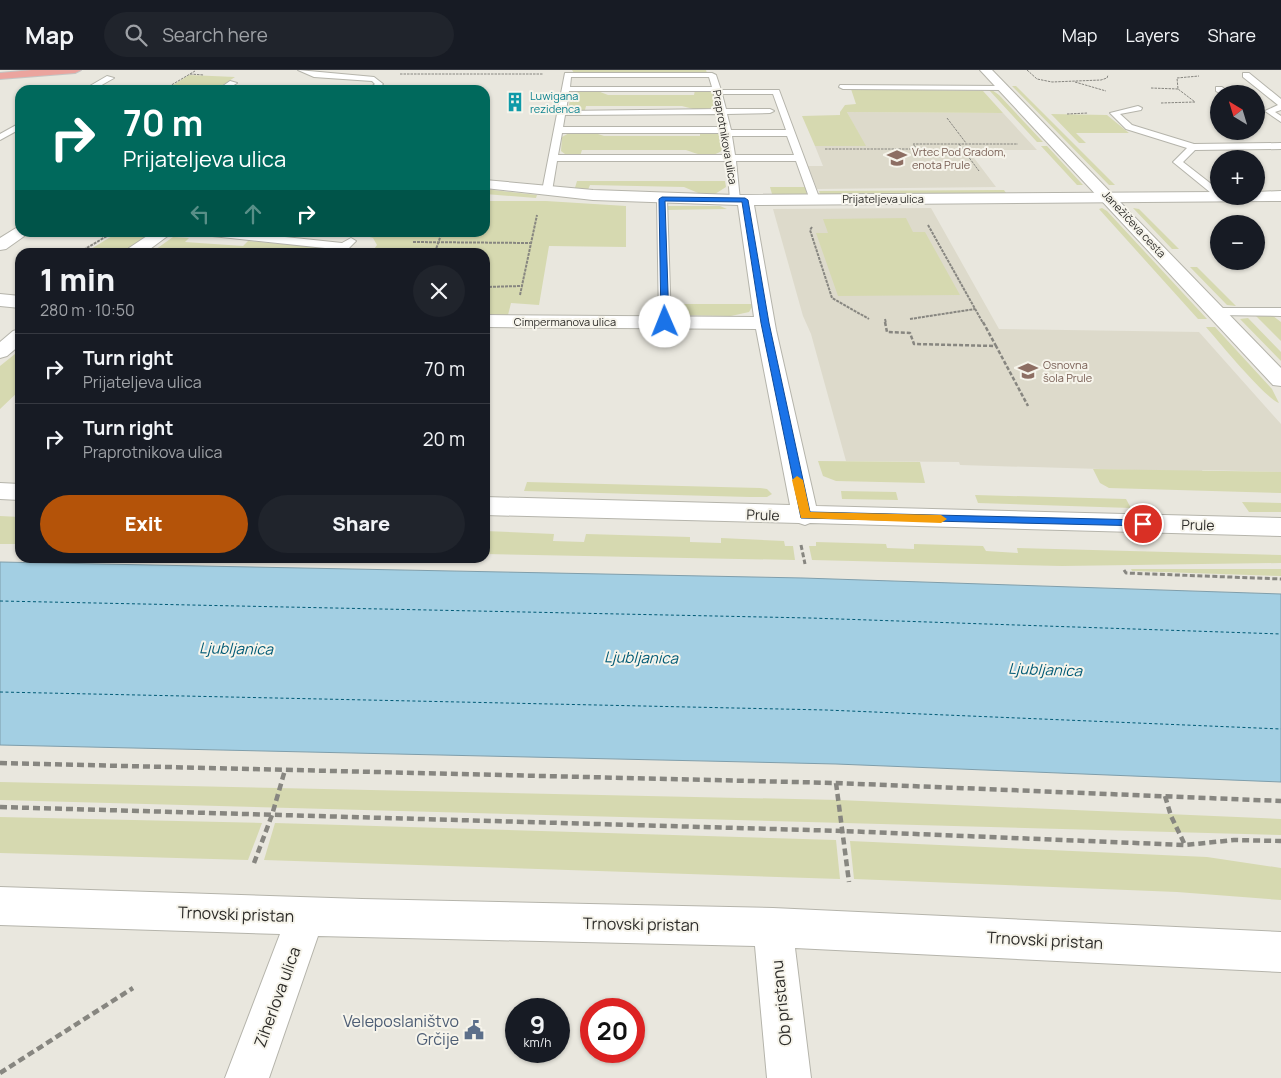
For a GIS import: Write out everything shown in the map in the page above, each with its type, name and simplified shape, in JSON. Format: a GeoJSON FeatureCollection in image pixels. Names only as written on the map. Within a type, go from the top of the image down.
{"type":"FeatureCollection","features":[{"type":"Feature","properties":{"kind":"main road"},"geometry":{"type":"LineString","coordinates":[[0,76],[75,70]]}},
{"type":"Feature","properties":{"kind":"street","name":"Janežičeva cesta"},"geometry":{"type":"LineString","coordinates":[[986,70],[1281,380]]}},
{"type":"Feature","properties":{"kind":"street","name":"Prijateljeva ulica"},"geometry":{"type":"LineString","coordinates":[[490,185],[547,191],[662,199],[815,200],[1210,196]]}},
{"type":"Feature","properties":{"kind":"street","name":"Prijateljeva ulica"},"geometry":{"type":"LineString","coordinates":[[1265,196],[1281,196]]}},
{"type":"Feature","properties":{"kind":"street","name":"Praprotnikova ulica"},"geometry":{"type":"LineString","coordinates":[[740,200],[765,323],[802,527]]}},
{"type":"Feature","properties":{"kind":"street"},"geometry":{"type":"LineString","coordinates":[[0,245],[15,236]]}},
{"type":"Feature","properties":{"kind":"street"},"geometry":{"type":"LineString","coordinates":[[141,248],[157,237]]}},
{"type":"Feature","properties":{"kind":"street"},"geometry":{"type":"LineString","coordinates":[[0,300],[15,302]]}},
{"type":"Feature","properties":{"kind":"street","name":"Cimpermanova ulica"},"geometry":{"type":"LineString","coordinates":[[490,322],[765,323]]}},
{"type":"Feature","properties":{"kind":"street"},"geometry":{"type":"LineString","coordinates":[[0,352],[15,339]]}},
{"type":"Feature","properties":{"kind":"street"},"geometry":{"type":"LineString","coordinates":[[0,491],[15,492]]}},
{"type":"Feature","properties":{"kind":"street","name":"Prule"},"geometry":{"type":"LineString","coordinates":[[490,506],[802,527],[1281,527]]}},
{"type":"Feature","properties":{"kind":"street","name":"Trnovski pristan"},"geometry":{"type":"LineString","coordinates":[[0,906],[306,916],[773,927],[1281,952]]}},
{"type":"Feature","properties":{"kind":"street","name":"Ziherlova ulica"},"geometry":{"type":"LineString","coordinates":[[247,1078],[306,916]]}},
{"type":"Feature","properties":{"kind":"street","name":"Ob pristanu"},"geometry":{"type":"LineString","coordinates":[[773,927],[789,1078]]}},
{"type":"Feature","properties":{"kind":"lane"},"geometry":{"type":"LineString","coordinates":[[302,70],[314,75],[370,77],[377,80],[378,85]]}},
{"type":"Feature","properties":{"kind":"lane","name":"Praprotnikova ulica"},"geometry":{"type":"LineString","coordinates":[[566,89],[568,75],[712,75],[722,112],[740,200]]}},
{"type":"Feature","properties":{"kind":"lane"},"geometry":{"type":"LineString","coordinates":[[1246,75],[1281,105],[1280,108],[1266,110],[1281,120]]}},
{"type":"Feature","properties":{"kind":"lane"},"geometry":{"type":"LineString","coordinates":[[97,85],[110,78]]}},
{"type":"Feature","properties":{"kind":"lane"},"geometry":{"type":"LineString","coordinates":[[229,85],[233,82]]}},
{"type":"Feature","properties":{"kind":"lane"},"geometry":{"type":"LineString","coordinates":[[843,87],[1003,88]]}},
{"type":"Feature","properties":{"kind":"lane"},"geometry":{"type":"LineString","coordinates":[[547,191],[566,89],[776,92],[815,200]]}},
{"type":"Feature","properties":{"kind":"lane"},"geometry":{"type":"LineString","coordinates":[[1138,108],[1114,113],[1129,127],[1193,147],[1281,146]]}},
{"type":"Feature","properties":{"kind":"lane"},"geometry":{"type":"LineString","coordinates":[[561,112],[770,111]]}},
{"type":"Feature","properties":{"kind":"lane"},"geometry":{"type":"LineString","coordinates":[[0,137],[15,129]]}},
{"type":"Feature","properties":{"kind":"lane"},"geometry":{"type":"LineString","coordinates":[[558,130],[791,133]]}},
{"type":"Feature","properties":{"kind":"lane"},"geometry":{"type":"LineString","coordinates":[[1193,147],[1178,162],[1210,188]]}},
{"type":"Feature","properties":{"kind":"lane"},"geometry":{"type":"LineString","coordinates":[[552,158],[731,158],[798,154]]}},
{"type":"Feature","properties":{"kind":"lane"},"geometry":{"type":"LineString","coordinates":[[662,199],[665,322]]}},
{"type":"Feature","properties":{"kind":"lane"},"geometry":{"type":"LineString","coordinates":[[249,237],[344,247],[351,241]]}},
{"type":"Feature","properties":{"kind":"lane"},"geometry":{"type":"LineString","coordinates":[[1218,312],[1281,312]]}},
{"type":"Feature","properties":{"kind":"path"},"geometry":{"type":"LineString","coordinates":[[1027,70],[1037,79],[1052,82],[1101,80],[1107,78],[1108,74]]}},
{"type":"Feature","properties":{"kind":"path"},"geometry":{"type":"LineString","coordinates":[[171,85],[195,71]]}},
{"type":"Feature","properties":{"kind":"path"},"geometry":{"type":"LineString","coordinates":[[397,74],[535,74]]}},
{"type":"Feature","properties":{"kind":"path"},"geometry":{"type":"LineString","coordinates":[[1178,89],[1177,78],[1202,76]]}},
{"type":"Feature","properties":{"kind":"path"},"geometry":{"type":"LineString","coordinates":[[1138,108],[1148,103],[1195,102],[1178,89],[1148,88]]}},
{"type":"Feature","properties":{"kind":"path"},"geometry":{"type":"LineString","coordinates":[[947,118],[966,144]]}},
{"type":"Feature","properties":{"kind":"path"},"geometry":{"type":"LineString","coordinates":[[798,154],[917,149],[913,144],[1057,144]]}},
{"type":"Feature","properties":{"kind":"path"},"geometry":{"type":"LineString","coordinates":[[959,144],[981,173]]}},
{"type":"Feature","properties":{"kind":"path"},"geometry":{"type":"LineString","coordinates":[[519,296],[537,215]]}},
{"type":"Feature","properties":{"kind":"path"},"geometry":{"type":"LineString","coordinates":[[815,222],[810,230],[832,298],[869,319]]}},
{"type":"Feature","properties":{"kind":"path"},"geometry":{"type":"LineString","coordinates":[[928,224],[1028,406]]}},
{"type":"Feature","properties":{"kind":"path"},"geometry":{"type":"LineString","coordinates":[[86,248],[104,237]]}},
{"type":"Feature","properties":{"kind":"path"},"geometry":{"type":"LineString","coordinates":[[437,248],[440,237]]}},
{"type":"Feature","properties":{"kind":"path"},"geometry":{"type":"LineString","coordinates":[[413,242],[530,243]]}},
{"type":"Feature","properties":{"kind":"path"},"geometry":{"type":"LineString","coordinates":[[490,286],[521,286]]}},
{"type":"Feature","properties":{"kind":"path"},"geometry":{"type":"LineString","coordinates":[[910,319],[975,309]]}},
{"type":"Feature","properties":{"kind":"path"},"geometry":{"type":"LineString","coordinates":[[885,319],[887,332],[910,333],[914,344],[996,346]]}},
{"type":"Feature","properties":{"kind":"path"},"geometry":{"type":"LineString","coordinates":[[802,527],[805,564]]}},
{"type":"Feature","properties":{"kind":"path"},"geometry":{"type":"LineString","coordinates":[[1124,570],[1126,573],[1281,579]]}},
{"type":"Feature","properties":{"kind":"path"},"geometry":{"type":"LineString","coordinates":[[0,763],[836,783],[1281,801]]}},
{"type":"Feature","properties":{"kind":"path"},"geometry":{"type":"LineString","coordinates":[[254,863],[272,815],[285,770]]}},
{"type":"Feature","properties":{"kind":"path"},"geometry":{"type":"LineString","coordinates":[[836,783],[850,882]]}},
{"type":"Feature","properties":{"kind":"path"},"geometry":{"type":"LineString","coordinates":[[1165,796],[1171,816],[1185,845]]}},
{"type":"Feature","properties":{"kind":"path"},"geometry":{"type":"LineString","coordinates":[[0,807],[842,831],[1185,845],[1234,840],[1281,841]]}},
{"type":"Feature","properties":{"kind":"path"},"geometry":{"type":"LineString","coordinates":[[0,1073],[133,988]]}},
{"type":"Feature","properties":{"kind":"shaded area","name":"Vrtec Pod Gradom, enota Prule"},"geometry":{"type":"Polygon","coordinates":[[[847,112],[1003,113],[1037,150],[968,150],[996,187],[817,189],[808,166],[823,166],[815,146],[865,146],[847,112]]]}},
{"type":"Feature","properties":{"kind":"shaded area","name":"Osnovna šola Prule"},"geometry":{"type":"Polygon","coordinates":[[[931,208],[999,329],[1199,332],[1281,424],[1281,472],[1202,470],[1203,472],[960,465],[959,462],[846,461],[811,334],[803,316],[773,209],[931,208]]]}},
{"type":"Feature","properties":{"kind":"green space"},"geometry":{"type":"Polygon","coordinates":[[[572,70],[706,70],[707,73],[574,73],[572,70]]]}},
{"type":"Feature","properties":{"kind":"green space"},"geometry":{"type":"Polygon","coordinates":[[[189,75],[235,77],[223,85],[173,85],[189,75]]]}},
{"type":"Feature","properties":{"kind":"green space"},"geometry":{"type":"Polygon","coordinates":[[[1012,86],[1016,86],[1115,185],[1109,185],[1012,86]]]}},
{"type":"Feature","properties":{"kind":"green space"},"geometry":{"type":"Polygon","coordinates":[[[851,89],[983,91],[1003,113],[847,112],[866,146],[815,146],[802,116],[840,115],[845,105],[856,104],[851,89]]]}},
{"type":"Feature","properties":{"kind":"green space"},"geometry":{"type":"Polygon","coordinates":[[[585,90],[595,90],[608,95],[694,95],[695,90],[712,90],[715,104],[712,108],[697,110],[682,106],[586,106],[585,110],[568,110],[571,94],[585,90]]]}},
{"type":"Feature","properties":{"kind":"green space"},"geometry":{"type":"Polygon","coordinates":[[[989,90],[999,95],[1043,142],[1037,142],[989,90]]]}},
{"type":"Feature","properties":{"kind":"green space"},"geometry":{"type":"Polygon","coordinates":[[[1051,114],[1107,115],[1129,133],[1076,133],[1086,143],[1079,143],[1051,114]]]}},
{"type":"Feature","properties":{"kind":"green space"},"geometry":{"type":"Polygon","coordinates":[[[589,131],[604,136],[700,136],[700,131],[720,131],[723,150],[714,154],[700,155],[686,150],[582,150],[580,156],[565,154],[561,151],[562,137],[569,133],[589,131]]]}},
{"type":"Feature","properties":{"kind":"green space"},"geometry":{"type":"Polygon","coordinates":[[[1041,146],[1047,146],[1083,185],[1077,185],[1041,146]]]}},
{"type":"Feature","properties":{"kind":"green space"},"geometry":{"type":"Polygon","coordinates":[[[577,181],[725,181],[726,187],[715,194],[703,195],[684,187],[590,185],[587,192],[574,191],[577,181]]]}},
{"type":"Feature","properties":{"kind":"green space"},"geometry":{"type":"Polygon","coordinates":[[[770,187],[805,187],[807,194],[772,194],[770,187]]]}},
{"type":"Feature","properties":{"kind":"green space"},"geometry":{"type":"Polygon","coordinates":[[[490,190],[537,195],[536,198],[490,194],[490,190]]]}},
{"type":"Feature","properties":{"kind":"green space"},"geometry":{"type":"Polygon","coordinates":[[[1004,190],[1006,193],[820,194],[819,191],[1004,190]]]}},
{"type":"Feature","properties":{"kind":"green space"},"geometry":{"type":"Polygon","coordinates":[[[490,201],[546,201],[626,206],[626,247],[549,246],[539,305],[511,303],[508,315],[490,315],[490,248],[375,248],[377,245],[373,238],[370,237],[490,237],[490,201]]]}},
{"type":"Feature","properties":{"kind":"green space"},"geometry":{"type":"Polygon","coordinates":[[[668,206],[720,206],[727,209],[667,210],[668,206]]]}},
{"type":"Feature","properties":{"kind":"green space"},"geometry":{"type":"Polygon","coordinates":[[[1102,208],[1107,211],[1207,319],[1198,319],[1099,209],[1102,208]]]}},
{"type":"Feature","properties":{"kind":"green space"},"geometry":{"type":"Polygon","coordinates":[[[1133,208],[1139,209],[1179,249],[1172,249],[1133,208]]]}},
{"type":"Feature","properties":{"kind":"green space"},"geometry":{"type":"Polygon","coordinates":[[[906,218],[913,232],[925,232],[960,295],[838,296],[816,233],[828,233],[823,219],[906,218]]]}},
{"type":"Feature","properties":{"kind":"green space"},"geometry":{"type":"Polygon","coordinates":[[[110,237],[147,237],[129,248],[93,248],[110,237]]]}},
{"type":"Feature","properties":{"kind":"green space"},"geometry":{"type":"Polygon","coordinates":[[[173,237],[189,238],[185,242],[243,246],[248,241],[327,248],[158,248],[173,237]]]}},
{"type":"Feature","properties":{"kind":"green space"},"geometry":{"type":"Polygon","coordinates":[[[1190,267],[1197,267],[1236,306],[1227,305],[1190,267]]]}},
{"type":"Feature","properties":{"kind":"green space"},"geometry":{"type":"Polygon","coordinates":[[[671,304],[754,304],[749,312],[731,316],[672,315],[671,304]]]}},
{"type":"Feature","properties":{"kind":"green space"},"geometry":{"type":"Polygon","coordinates":[[[1256,316],[1273,316],[1281,322],[1281,341],[1256,316]]]}},
{"type":"Feature","properties":{"kind":"green space"},"geometry":{"type":"Polygon","coordinates":[[[1248,318],[1281,352],[1281,361],[1240,319],[1248,318]]]}},
{"type":"Feature","properties":{"kind":"green space"},"geometry":{"type":"Polygon","coordinates":[[[1206,327],[1215,327],[1272,389],[1279,403],[1253,381],[1206,327]]]}},
{"type":"Feature","properties":{"kind":"green space"},"geometry":{"type":"Polygon","coordinates":[[[15,354],[15,395],[0,409],[0,366],[15,354]]]}},
{"type":"Feature","properties":{"kind":"green space"},"geometry":{"type":"Polygon","coordinates":[[[818,461],[920,462],[925,483],[836,481],[823,476],[818,461]]]}},
{"type":"Feature","properties":{"kind":"green space"},"geometry":{"type":"Polygon","coordinates":[[[1093,469],[1281,472],[1281,493],[1109,488],[1100,483],[1093,469]]]}},
{"type":"Feature","properties":{"kind":"green space"},"geometry":{"type":"Polygon","coordinates":[[[527,482],[760,488],[767,489],[772,494],[767,497],[750,497],[524,491],[527,482]]]}},
{"type":"Feature","properties":{"kind":"green space"},"geometry":{"type":"Polygon","coordinates":[[[841,491],[896,492],[898,500],[842,499],[841,491]]]}},
{"type":"Feature","properties":{"kind":"green space"},"geometry":{"type":"Polygon","coordinates":[[[975,495],[1126,499],[1131,508],[978,503],[975,495]]]}},
{"type":"Feature","properties":{"kind":"green space"},"geometry":{"type":"Polygon","coordinates":[[[1242,502],[1281,503],[1281,512],[1249,512],[1242,502]]]}},
{"type":"Feature","properties":{"kind":"green space"},"geometry":{"type":"Polygon","coordinates":[[[0,516],[15,517],[15,544],[0,544],[0,516]]]}},
{"type":"Feature","properties":{"kind":"green space"},"geometry":{"type":"Polygon","coordinates":[[[490,531],[554,534],[553,541],[584,542],[586,534],[690,537],[690,542],[721,543],[721,538],[784,541],[785,546],[793,546],[795,560],[490,554],[490,531]]]}},
{"type":"Feature","properties":{"kind":"green space"},"geometry":{"type":"Polygon","coordinates":[[[816,542],[886,544],[887,548],[914,549],[914,544],[983,546],[986,551],[1018,553],[1017,548],[1281,555],[1281,563],[1062,566],[812,560],[809,546],[816,546],[816,542]]]}},
{"type":"Feature","properties":{"kind":"green space"},"geometry":{"type":"Polygon","coordinates":[[[1131,569],[1281,569],[1281,576],[1132,571],[1131,569]]]}},
{"type":"Feature","properties":{"kind":"green space"},"geometry":{"type":"Polygon","coordinates":[[[0,782],[839,800],[1281,819],[1281,835],[0,800],[0,782]]]}},
{"type":"Feature","properties":{"kind":"green space"},"geometry":{"type":"Polygon","coordinates":[[[0,817],[262,823],[248,860],[0,853],[0,817]]]}},
{"type":"Feature","properties":{"kind":"green space"},"geometry":{"type":"Polygon","coordinates":[[[275,823],[836,840],[840,879],[264,860],[275,823]]]}},
{"type":"Feature","properties":{"kind":"green space"},"geometry":{"type":"Polygon","coordinates":[[[850,841],[1207,857],[1281,868],[1281,900],[1177,892],[854,879],[850,841]]]}},
{"type":"Feature","properties":{"kind":"water","name":"Ljubljanica"},"geometry":{"type":"Polygon","coordinates":[[[0,562],[803,578],[1281,594],[1281,782],[836,764],[0,745],[0,562]]]}},
{"type":"Feature","properties":{"kind":"ferry route"},"geometry":{"type":"LineString","coordinates":[[0,601],[810,618],[1281,634]]}},
{"type":"Feature","properties":{"kind":"ferry route"},"geometry":{"type":"LineString","coordinates":[[0,692],[826,710],[1281,729]]}},
{"type":"Feature","properties":{"kind":"slow traffic"},"geometry":{"type":"LineString","coordinates":[[797,480],[805,516],[941,519]]}},
{"type":"Feature","properties":{"kind":"place","name":"Luwigana rezidenca"},"geometry":{"type":"Point","coordinates":[515,102]}},
{"type":"Feature","properties":{"kind":"place","name":"Vrtec Pod Gradom, enota Prule"},"geometry":{"type":"Point","coordinates":[897,158]}},
{"type":"Feature","properties":{"kind":"place","name":"Osnovna šola Prule"},"geometry":{"type":"Point","coordinates":[1028,371]}},
{"type":"Feature","properties":{"kind":"place","name":"Veleposlaništvo Grčije"},"geometry":{"type":"Point","coordinates":[474,1030]}},
{"type":"Feature","properties":{"kind":"route"},"geometry":{"type":"LineString","coordinates":[[665,322],[662,199],[745,200],[765,323],[805,516],[1143,524]]}}]}
